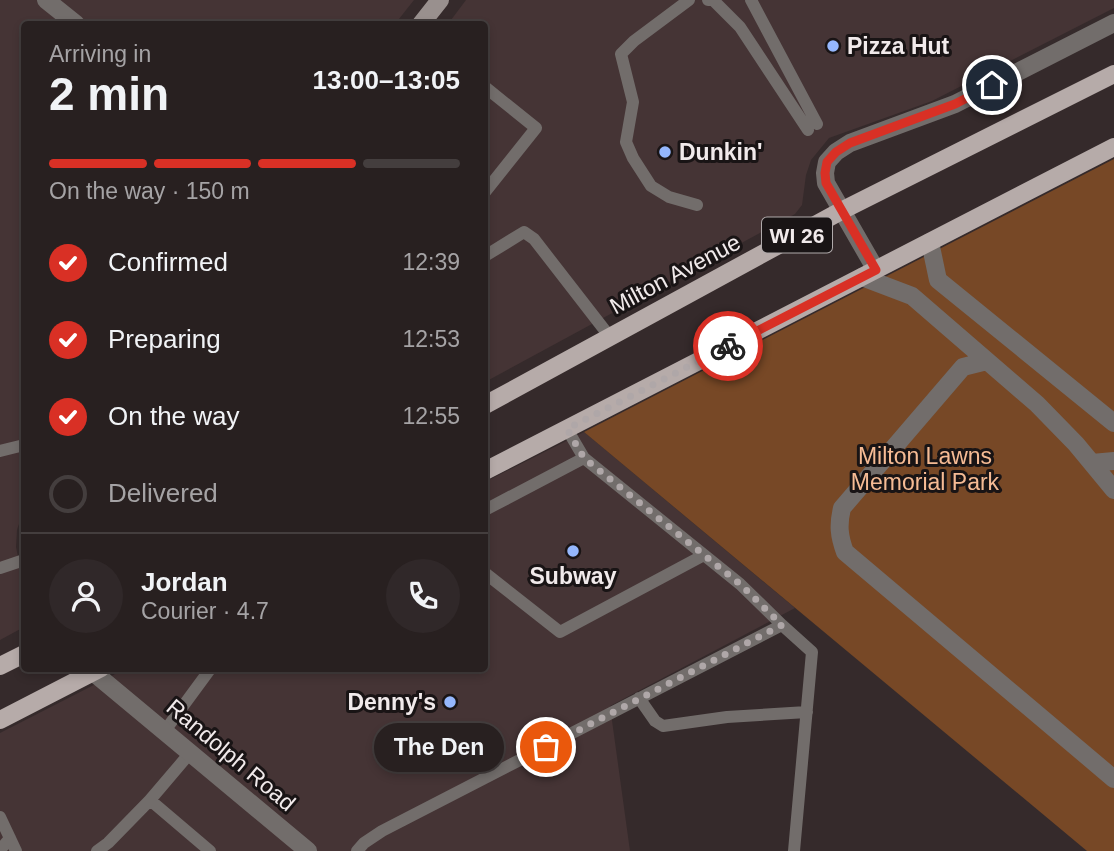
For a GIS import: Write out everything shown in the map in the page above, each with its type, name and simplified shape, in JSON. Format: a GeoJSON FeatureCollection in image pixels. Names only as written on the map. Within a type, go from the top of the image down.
{"type":"FeatureCollection","features":[{"type":"Feature","properties":{"kind":"main road","name":"Milton Avenue"},"geometry":{"type":"LineString","coordinates":[[488,403],[841,211],[1114,74]]}},
{"type":"Feature","properties":{"kind":"main road"},"geometry":{"type":"LineString","coordinates":[[488,469],[1114,147]]}},
{"type":"Feature","properties":{"kind":"main road"},"geometry":{"type":"LineString","coordinates":[[0,666],[21,656]]}},
{"type":"Feature","properties":{"kind":"main road"},"geometry":{"type":"LineString","coordinates":[[0,720],[91,672]]}},
{"type":"Feature","properties":{"kind":"street"},"geometry":{"type":"LineString","coordinates":[[46,0],[72,21]]}},
{"type":"Feature","properties":{"kind":"street"},"geometry":{"type":"LineString","coordinates":[[423,21],[440,0]]}},
{"type":"Feature","properties":{"kind":"street"},"geometry":{"type":"LineString","coordinates":[[1114,23],[955,104],[850,143],[827,162],[825,173],[826,183],[869,273],[912,296],[1037,404],[1114,490]]}},
{"type":"Feature","properties":{"kind":"street"},"geometry":{"type":"LineString","coordinates":[[930,242],[938,280],[1114,423]]}},
{"type":"Feature","properties":{"kind":"street"},"geometry":{"type":"LineString","coordinates":[[949,328],[963,367]]}},
{"type":"Feature","properties":{"kind":"street"},"geometry":{"type":"LineString","coordinates":[[987,361],[963,367],[842,508],[838,523],[839,536],[845,552],[1114,779]]}},
{"type":"Feature","properties":{"kind":"street"},"geometry":{"type":"LineString","coordinates":[[1092,463],[1114,461]]}},
{"type":"Feature","properties":{"kind":"street","name":"Randolph Road"},"geometry":{"type":"LineString","coordinates":[[97,672],[164,732],[308,851]]}},
{"type":"Feature","properties":{"kind":"lane"},"geometry":{"type":"LineString","coordinates":[[689,0],[621,54],[633,103],[626,142],[634,158],[651,186],[669,197],[697,205]]}},
{"type":"Feature","properties":{"kind":"lane"},"geometry":{"type":"LineString","coordinates":[[708,0],[713,0],[740,27],[812,127],[751,0]]}},
{"type":"Feature","properties":{"kind":"lane"},"geometry":{"type":"LineString","coordinates":[[740,0],[759,16]]}},
{"type":"Feature","properties":{"kind":"lane"},"geometry":{"type":"LineString","coordinates":[[488,89],[536,128],[488,188]]}},
{"type":"Feature","properties":{"kind":"lane"},"geometry":{"type":"LineString","coordinates":[[488,254],[524,232],[534,239],[610,337]]}},
{"type":"Feature","properties":{"kind":"lane"},"geometry":{"type":"LineString","coordinates":[[567,429],[584,458],[740,584],[812,652],[794,851]]}},
{"type":"Feature","properties":{"kind":"lane"},"geometry":{"type":"LineString","coordinates":[[0,451],[21,445]]}},
{"type":"Feature","properties":{"kind":"lane"},"geometry":{"type":"LineString","coordinates":[[488,508],[584,458]]}},
{"type":"Feature","properties":{"kind":"lane"},"geometry":{"type":"LineString","coordinates":[[488,575],[560,632],[704,555]]}},
{"type":"Feature","properties":{"kind":"lane"},"geometry":{"type":"LineString","coordinates":[[0,568],[21,561]]}},
{"type":"Feature","properties":{"kind":"lane"},"geometry":{"type":"LineString","coordinates":[[357,851],[382,831],[782,625]]}},
{"type":"Feature","properties":{"kind":"lane"},"geometry":{"type":"LineString","coordinates":[[164,732],[208,672]]}},
{"type":"Feature","properties":{"kind":"lane"},"geometry":{"type":"LineString","coordinates":[[639,698],[655,721],[663,726],[727,717],[807,712]]}},
{"type":"Feature","properties":{"kind":"lane"},"geometry":{"type":"LineString","coordinates":[[97,851],[150,800],[190,753]]}},
{"type":"Feature","properties":{"kind":"lane"},"geometry":{"type":"LineString","coordinates":[[150,800],[210,851]]}},
{"type":"Feature","properties":{"kind":"lane"},"geometry":{"type":"LineString","coordinates":[[0,817],[16,851]]}},
{"type":"Feature","properties":{"kind":"lane"},"geometry":{"type":"LineString","coordinates":[[0,850],[10,838]]}},
{"type":"Feature","properties":{"kind":"shaded area"},"geometry":{"type":"Polygon","coordinates":[[[0,0],[414,0],[397,21],[21,21],[21,517],[16,547],[21,572],[21,629],[0,640],[0,0]]]}},
{"type":"Feature","properties":{"kind":"shaded area"},"geometry":{"type":"Polygon","coordinates":[[[466,0],[1114,0],[1114,8],[932,101],[829,138],[811,160],[802,205],[795,214],[488,380],[488,21],[450,21],[466,0]]]}},
{"type":"Feature","properties":{"kind":"shaded area"},"geometry":{"type":"Polygon","coordinates":[[[584,432],[795,608],[610,706],[630,851],[0,851],[0,733],[119,672],[488,672],[488,480],[584,432]]]}},
{"type":"Feature","properties":{"kind":"green space","name":"Milton Lawns Memorial Park"},"geometry":{"type":"Polygon","coordinates":[[[1114,159],[1114,851],[1087,851],[584,432],[1114,159]]]}},
{"type":"Feature","properties":{"kind":"way so far"},"geometry":{"type":"LineString","coordinates":[[546,747],[782,625],[740,584],[584,458],[567,429],[728,346]]}},
{"type":"Feature","properties":{"kind":"place","name":"Pizza Hut"},"geometry":{"type":"Point","coordinates":[833,46]}},
{"type":"Feature","properties":{"kind":"place","name":"Dunkin'"},"geometry":{"type":"Point","coordinates":[665,152]}},
{"type":"Feature","properties":{"kind":"place","name":"Subway"},"geometry":{"type":"Point","coordinates":[573,551]}},
{"type":"Feature","properties":{"kind":"place","name":"Denny's"},"geometry":{"type":"Point","coordinates":[450,702]}},
{"type":"Feature","properties":{"kind":"place","name":"The Den"},"geometry":{"type":"Point","coordinates":[546,747]}},
{"type":"Feature","properties":{"kind":"route"},"geometry":{"type":"LineString","coordinates":[[728,346],[876,270],[826,183],[827,162],[836,152],[850,143],[955,104],[992,85]]}}]}
